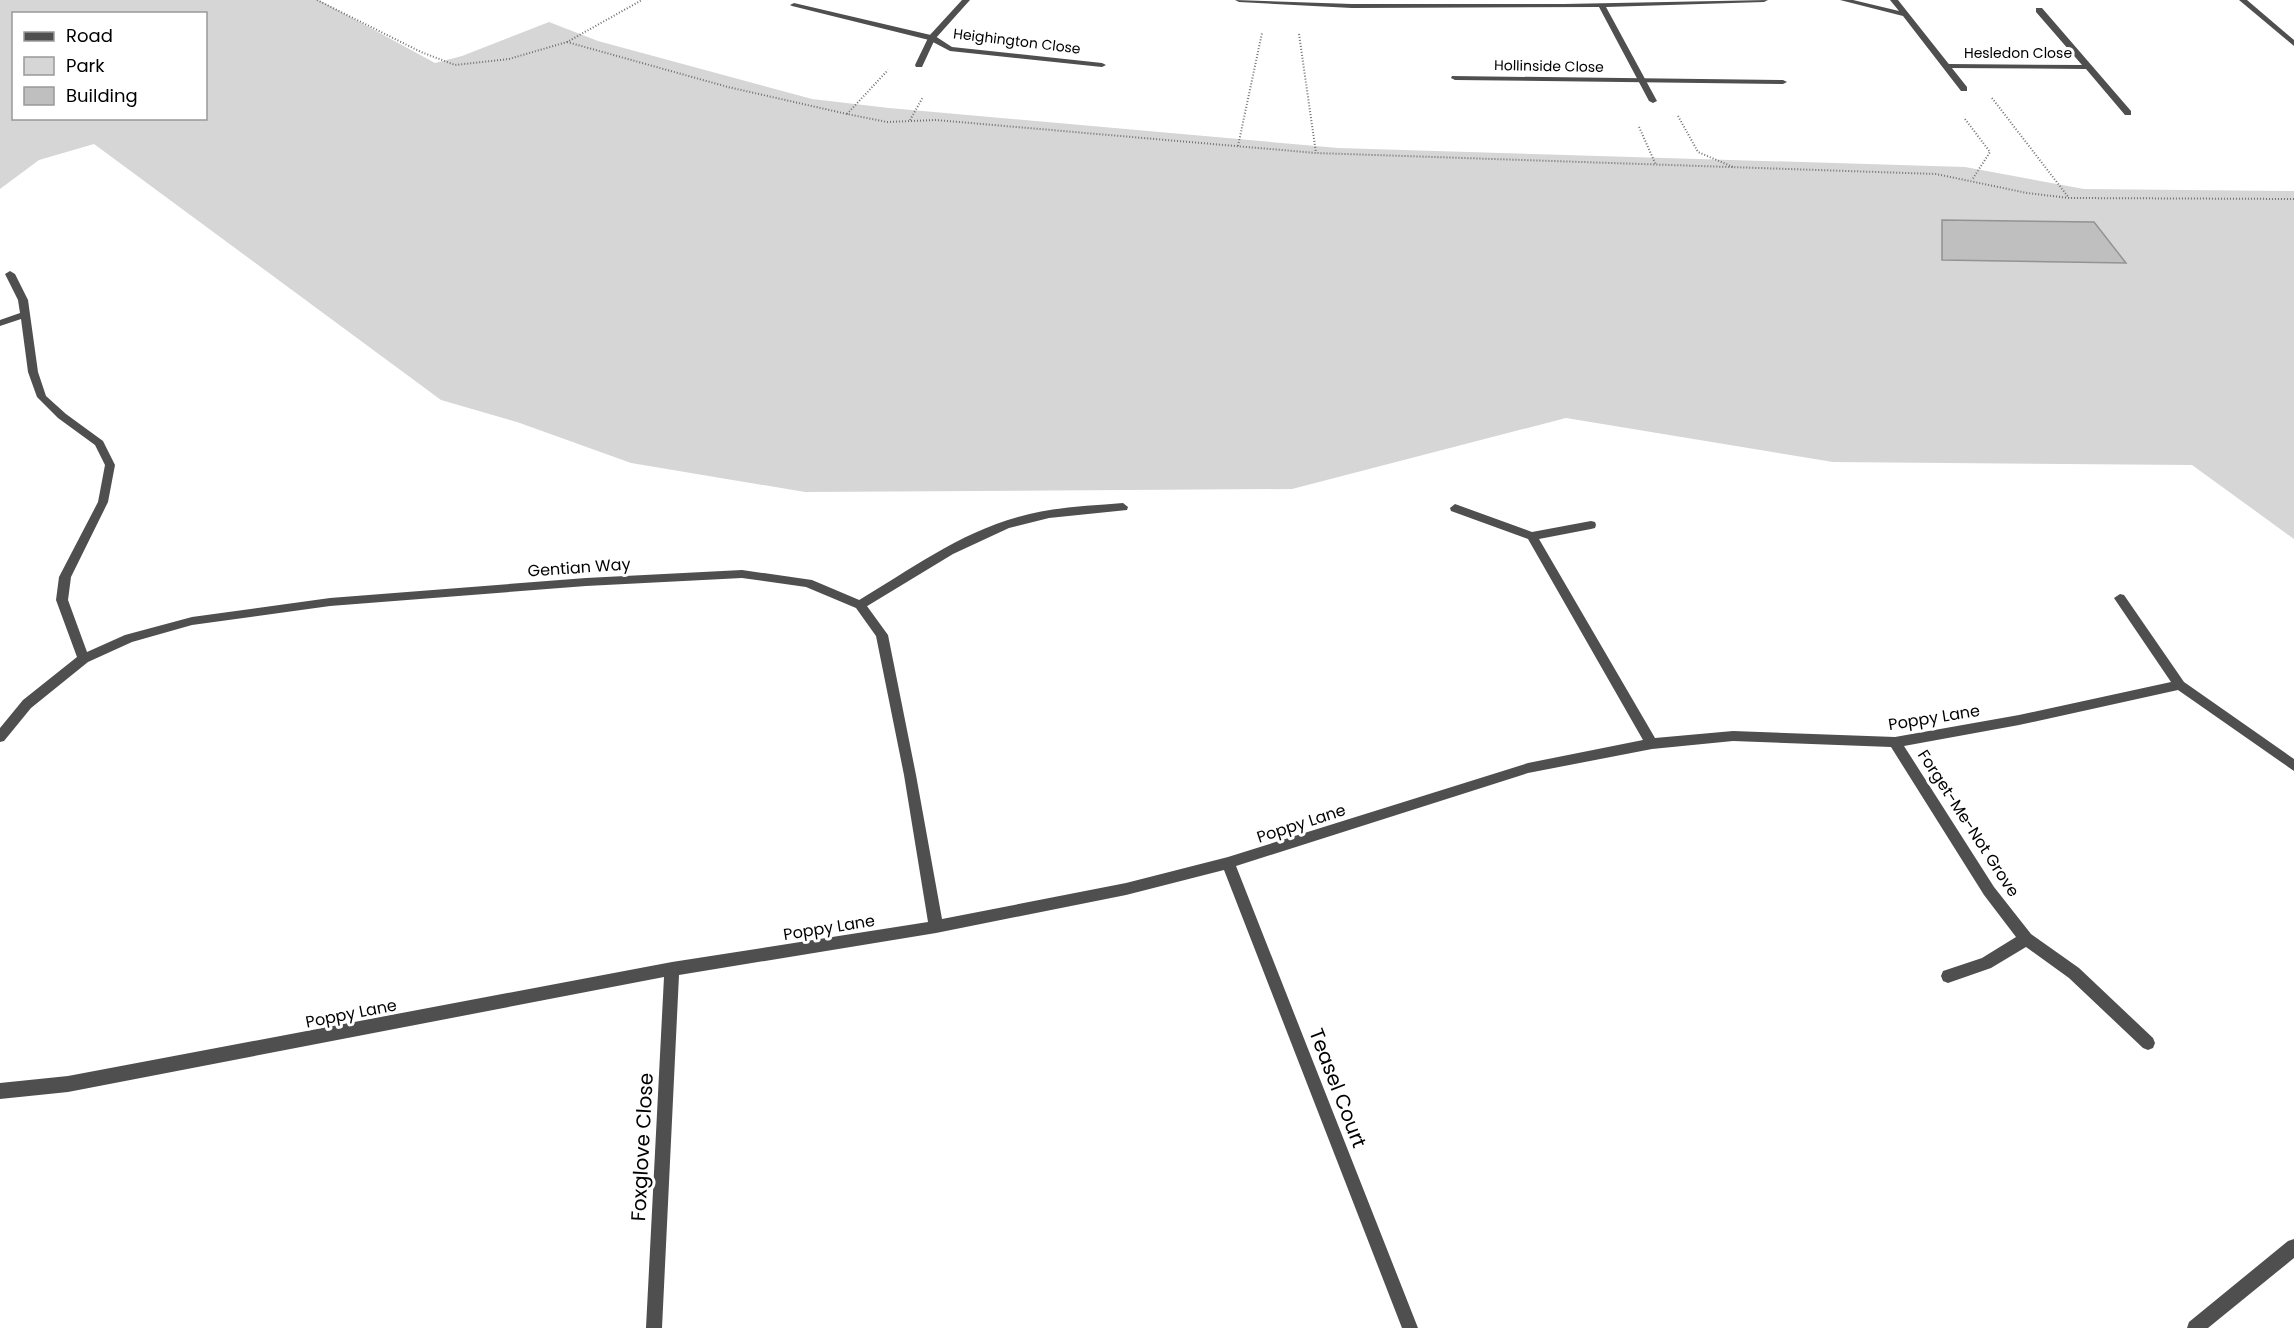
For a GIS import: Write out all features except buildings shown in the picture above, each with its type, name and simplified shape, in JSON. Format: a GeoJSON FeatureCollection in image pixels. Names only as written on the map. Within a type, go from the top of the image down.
{"type":"FeatureCollection","features":[{"type":"Feature","properties":{"kind":"street","name":"Heighington Close"},"geometry":{"type":"LineString","coordinates":[[919,65],[932,38],[966,0]]}},
{"type":"Feature","properties":{"kind":"street"},"geometry":{"type":"LineString","coordinates":[[1239,0],[1352,6],[1563,3],[1601,5],[1764,0]]}},
{"type":"Feature","properties":{"kind":"street"},"geometry":{"type":"LineString","coordinates":[[1844,0],[1904,14]]}},
{"type":"Feature","properties":{"kind":"street","name":"Hesledon Close"},"geometry":{"type":"LineString","coordinates":[[1894,0],[1964,89]]}},
{"type":"Feature","properties":{"kind":"street"},"geometry":{"type":"LineString","coordinates":[[2243,0],[2294,44]]}},
{"type":"Feature","properties":{"kind":"street","name":"Heighington Close"},"geometry":{"type":"LineString","coordinates":[[794,5],[932,38],[950,49],[1102,65]]}},
{"type":"Feature","properties":{"kind":"street","name":"Hollinside Close"},"geometry":{"type":"LineString","coordinates":[[1601,5],[1653,101]]}},
{"type":"Feature","properties":{"kind":"street"},"geometry":{"type":"LineString","coordinates":[[2039,10],[2128,113]]}},
{"type":"Feature","properties":{"kind":"street","name":"Hesledon Close"},"geometry":{"type":"LineString","coordinates":[[1948,66],[2088,67]]}},
{"type":"Feature","properties":{"kind":"street","name":"Hollinside Close"},"geometry":{"type":"LineString","coordinates":[[1455,78],[1783,82]]}},
{"type":"Feature","properties":{"kind":"street"},"geometry":{"type":"LineString","coordinates":[[10,274],[23,300],[33,372],[42,397],[62,416],[99,443],[110,465],[103,502],[65,577],[62,600],[84,659]]}},
{"type":"Feature","properties":{"kind":"street"},"geometry":{"type":"LineString","coordinates":[[0,322],[25,315]]}},
{"type":"Feature","properties":{"kind":"street"},"geometry":{"type":"LineString","coordinates":[[936,927],[910,775],[882,635],[860,605],[968,541],[1007,524],[1052,514],[1123,507]]}},
{"type":"Feature","properties":{"kind":"street"},"geometry":{"type":"LineString","coordinates":[[1455,508],[1532,536],[1592,525]]}},
{"type":"Feature","properties":{"kind":"street"},"geometry":{"type":"LineString","coordinates":[[1532,536],[1652,744]]}},
{"type":"Feature","properties":{"kind":"street","name":"Gentian Way"},"geometry":{"type":"LineString","coordinates":[[0,737],[27,704],[84,659],[129,638],[192,621],[330,602],[586,582],[742,574],[808,583],[860,605]]}},
{"type":"Feature","properties":{"kind":"street"},"geometry":{"type":"LineString","coordinates":[[2120,598],[2181,685],[2294,766]]}},
{"type":"Feature","properties":{"kind":"street","name":"Poppy Lane"},"geometry":{"type":"LineString","coordinates":[[0,1091],[68,1084],[672,969],[936,927],[1126,889],[1228,863],[1528,768],[1652,744],[1734,736],[1895,742],[2019,720],[2181,685]]}},
{"type":"Feature","properties":{"kind":"street","name":"Forget-Me-Not Grove"},"geometry":{"type":"LineString","coordinates":[[1895,742],[1989,891],[2026,939],[2074,973],[2148,1043]]}},
{"type":"Feature","properties":{"kind":"street","name":"Teasel Court"},"geometry":{"type":"LineString","coordinates":[[1228,863],[1410,1328]]}},
{"type":"Feature","properties":{"kind":"street"},"geometry":{"type":"LineString","coordinates":[[1948,976],[1986,963],[2026,939]]}},
{"type":"Feature","properties":{"kind":"street","name":"Foxglove Close"},"geometry":{"type":"LineString","coordinates":[[654,1328],[672,969]]}},
{"type":"Feature","properties":{"kind":"street"},"geometry":{"type":"LineString","coordinates":[[2195,1328],[2294,1246]]}},
{"type":"Feature","properties":{"kind":"path"},"geometry":{"type":"LineString","coordinates":[[317,0],[421,52],[454,64],[509,58],[567,42],[642,0]]}},
{"type":"Feature","properties":{"kind":"path"},"geometry":{"type":"LineString","coordinates":[[1238,146],[1262,33]]}},
{"type":"Feature","properties":{"kind":"path"},"geometry":{"type":"LineString","coordinates":[[1299,33],[1316,153]]}},
{"type":"Feature","properties":{"kind":"path"},"geometry":{"type":"LineString","coordinates":[[567,42],[728,87],[887,122],[936,120],[1316,153],[1935,174],[2027,193],[2068,198],[2294,199]]}},
{"type":"Feature","properties":{"kind":"path"},"geometry":{"type":"LineString","coordinates":[[1972,180],[1990,152],[1943,89],[1984,89],[2068,198]]}},
{"type":"Feature","properties":{"kind":"green space"},"geometry":{"type":"Polygon","coordinates":[[[0,0],[319,0],[435,63],[462,56],[549,22],[598,41],[812,99],[889,108],[1338,148],[1965,167],[2084,189],[2294,191],[2294,539],[2192,465],[1833,462],[1566,418],[1292,489],[805,492],[631,463],[517,422],[441,400],[94,144],[39,160],[0,189],[0,0]]]}}]}
